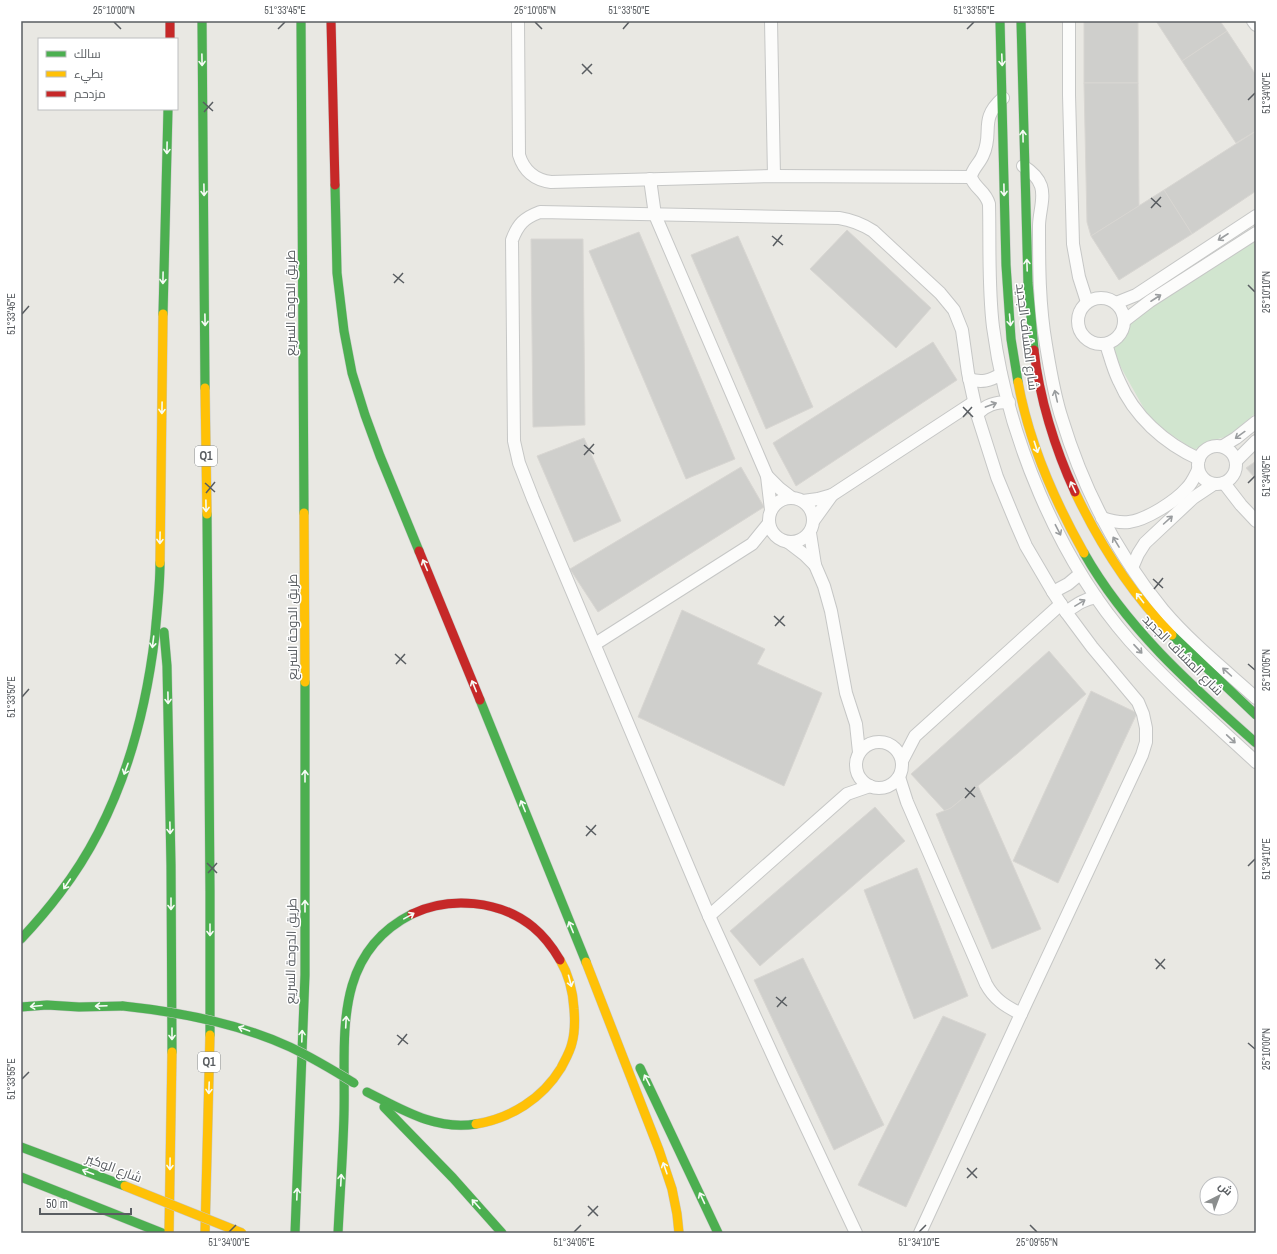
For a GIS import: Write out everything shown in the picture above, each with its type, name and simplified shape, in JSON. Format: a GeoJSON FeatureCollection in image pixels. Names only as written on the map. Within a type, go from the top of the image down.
{"type":"FeatureCollection","features":[{"type":"Feature","properties":{"kind":"main road"},"geometry":{"type":"LineString","coordinates":[[170,21],[170,38]]}},
{"type":"Feature","properties":{"kind":"main road","name":"Q1"},"geometry":{"type":"LineString","coordinates":[[202,21],[210,891],[210,1052],[205,1233]]}},
{"type":"Feature","properties":{"kind":"main road","name":"طريق الدوحة السريع"},"geometry":{"type":"LineString","coordinates":[[295,1233],[305,975],[305,656],[301,21]]}},
{"type":"Feature","properties":{"kind":"main road"},"geometry":{"type":"LineString","coordinates":[[331,21],[337,273],[344,331],[352,373],[380,456],[586,963],[663,1163],[672,1189],[679,1233]]}},
{"type":"Feature","properties":{"kind":"main road","name":"شارع المشاف الجديد"},"geometry":{"type":"LineString","coordinates":[[1000,21],[1003,98],[1005,252],[1011,331],[1014,360],[1025,410],[1038,452],[1052,488],[1073,533],[1108,592],[1151,645],[1184,678],[1256,743]]}},
{"type":"Feature","properties":{"kind":"main road","name":"شارع المشاف الجديد"},"geometry":{"type":"LineString","coordinates":[[1021,21],[1023,166],[1028,300],[1033,345],[1040,383],[1056,446],[1068,478],[1097,535],[1126,581],[1150,611],[1184,648],[1256,715]]}},
{"type":"Feature","properties":{"kind":"main road"},"geometry":{"type":"LineString","coordinates":[[168,110],[163,294],[160,589],[167,666],[171,865],[172,1079],[168,1233]]}},
{"type":"Feature","properties":{"kind":"main road"},"geometry":{"type":"LineString","coordinates":[[21,939],[57,899],[84,859],[107,818],[127,766],[138,729],[152,657],[160,589]]}},
{"type":"Feature","properties":{"kind":"main road"},"geometry":{"type":"LineString","coordinates":[[338,1233],[344,1115],[346,1007],[354,975],[364,957],[379,938],[398,922],[419,910],[444,903],[466,902],[489,905],[512,914],[536,928],[557,952],[570,978],[576,1007],[573,1040],[564,1063],[552,1082],[532,1102],[517,1111],[494,1120],[472,1125],[448,1125],[423,1119],[367,1092]]}},
{"type":"Feature","properties":{"kind":"main road"},"geometry":{"type":"LineString","coordinates":[[586,963],[625,1038]]}},
{"type":"Feature","properties":{"kind":"main road"},"geometry":{"type":"LineString","coordinates":[[21,1007],[47,1005],[79,1007],[123,1006],[194,1015],[235,1026],[268,1038],[313,1058],[367,1092],[408,1130],[502,1233]]}},
{"type":"Feature","properties":{"kind":"main road"},"geometry":{"type":"LineString","coordinates":[[46,1014],[79,1007]]}},
{"type":"Feature","properties":{"kind":"main road"},"geometry":{"type":"LineString","coordinates":[[636,1059],[718,1233]]}},
{"type":"Feature","properties":{"kind":"main road","name":"شارع الوكير"},"geometry":{"type":"LineString","coordinates":[[21,1147],[242,1233]]}},
{"type":"Feature","properties":{"kind":"main road"},"geometry":{"type":"LineString","coordinates":[[21,1177],[162,1233]]}},
{"type":"Feature","properties":{"kind":"street"},"geometry":{"type":"LineString","coordinates":[[518,21],[518,148],[521,162],[525,169],[537,178],[551,182],[774,176],[971,177]]}},
{"type":"Feature","properties":{"kind":"street"},"geometry":{"type":"LineString","coordinates":[[771,21],[774,176]]}},
{"type":"Feature","properties":{"kind":"street"},"geometry":{"type":"LineString","coordinates":[[1069,21],[1069,94],[1073,244],[1078,277],[1087,302]]}},
{"type":"Feature","properties":{"kind":"street"},"geometry":{"type":"LineString","coordinates":[[1253,21],[1256,25]]}},
{"type":"Feature","properties":{"kind":"street"},"geometry":{"type":"LineString","coordinates":[[1003,98],[992,109],[989,116],[987,123],[986,148],[971,177],[973,183],[983,192],[989,204],[993,327],[1001,374],[1008,402],[1036,485],[1080,574],[1130,640],[1162,675],[1256,762]]}},
{"type":"Feature","properties":{"kind":"street"},"geometry":{"type":"LineString","coordinates":[[1023,166],[1032,173],[1041,186],[1042,197],[1039,218],[1039,246],[1041,302],[1044,331],[1061,418],[1088,490],[1102,518],[1132,568],[1164,610],[1183,632],[1256,698]]}},
{"type":"Feature","properties":{"kind":"street"},"geometry":{"type":"LineString","coordinates":[[650,179],[655,215],[767,476],[771,510],[769,523],[774,534],[815,564]]}},
{"type":"Feature","properties":{"kind":"street"},"geometry":{"type":"LineString","coordinates":[[856,1233],[708,916],[525,480],[516,452],[514,427],[512,240],[516,230],[522,222],[530,216],[540,212],[827,217],[851,220],[873,231],[940,293],[954,310],[962,330],[975,408],[997,477],[1026,546],[1053,592],[1092,648],[1138,702],[1144,714],[1146,742],[1142,755],[920,1233]]}},
{"type":"Feature","properties":{"kind":"street"},"geometry":{"type":"LineString","coordinates":[[1116,303],[1136,295],[1256,216]]}},
{"type":"Feature","properties":{"kind":"street"},"geometry":{"type":"LineString","coordinates":[[1124,321],[1150,301],[1256,233]]}},
{"type":"Feature","properties":{"kind":"street"},"geometry":{"type":"LineString","coordinates":[[989,237],[1005,252]]}},
{"type":"Feature","properties":{"kind":"street"},"geometry":{"type":"LineString","coordinates":[[1094,298],[1102,298],[1110,299],[1116,303],[1124,314],[1123,329],[1119,336],[1106,344],[1098,344],[1084,337],[1078,322],[1082,308],[1087,302],[1094,298]]}},
{"type":"Feature","properties":{"kind":"street"},"geometry":{"type":"LineString","coordinates":[[1106,344],[1119,381],[1134,408],[1159,434],[1198,464],[1204,479],[1219,483],[1256,521]]}},
{"type":"Feature","properties":{"kind":"street"},"geometry":{"type":"LineString","coordinates":[[969,379],[986,381],[994,379],[1001,374]]}},
{"type":"Feature","properties":{"kind":"street"},"geometry":{"type":"LineString","coordinates":[[771,510],[782,500],[818,499],[832,495],[975,408],[983,408],[991,404],[1008,402]]}},
{"type":"Feature","properties":{"kind":"street"},"geometry":{"type":"LineString","coordinates":[[1223,446],[1256,422]]}},
{"type":"Feature","properties":{"kind":"street"},"geometry":{"type":"LineString","coordinates":[[1236,461],[1256,441]]}},
{"type":"Feature","properties":{"kind":"street"},"geometry":{"type":"LineString","coordinates":[[1102,518],[1120,522],[1138,520],[1147,516],[1180,495],[1187,488],[1198,464],[1201,453],[1206,449],[1211,446],[1223,446],[1233,454],[1236,461],[1236,467],[1234,474],[1230,479],[1219,483],[1193,498],[1148,539],[1138,554],[1132,568]]}},
{"type":"Feature","properties":{"kind":"street"},"geometry":{"type":"LineString","coordinates":[[767,476],[779,488],[811,509],[814,520]]}},
{"type":"Feature","properties":{"kind":"street"},"geometry":{"type":"LineString","coordinates":[[832,495],[814,520],[810,533],[812,555],[824,586],[831,611],[846,693],[856,724],[859,752]]}},
{"type":"Feature","properties":{"kind":"street"},"geometry":{"type":"LineString","coordinates":[[595,644],[752,544],[769,523]]}},
{"type":"Feature","properties":{"kind":"street"},"geometry":{"type":"LineString","coordinates":[[752,544],[767,541],[798,542],[810,533]]}},
{"type":"Feature","properties":{"kind":"street"},"geometry":{"type":"LineString","coordinates":[[1053,592],[1068,584],[1080,574]]}},
{"type":"Feature","properties":{"kind":"street"},"geometry":{"type":"LineString","coordinates":[[886,788],[899,777],[902,761],[916,736],[1064,608],[1087,598],[1096,597]]}},
{"type":"Feature","properties":{"kind":"street"},"geometry":{"type":"LineString","coordinates":[[856,724],[864,734],[874,742]]}},
{"type":"Feature","properties":{"kind":"street"},"geometry":{"type":"LineString","coordinates":[[847,794],[856,770],[856,758],[863,747],[874,742],[887,743],[916,736]]}},
{"type":"Feature","properties":{"kind":"street"},"geometry":{"type":"LineString","coordinates":[[887,743],[897,750],[902,761]]}},
{"type":"Feature","properties":{"kind":"street"},"geometry":{"type":"LineString","coordinates":[[856,770],[861,780],[870,786],[875,788],[886,788],[907,802]]}},
{"type":"Feature","properties":{"kind":"street"},"geometry":{"type":"LineString","coordinates":[[899,777],[907,802],[986,984],[1001,1003],[1021,1014]]}},
{"type":"Feature","properties":{"kind":"street"},"geometry":{"type":"LineString","coordinates":[[708,916],[847,794],[870,786]]}},
{"type":"Feature","properties":{"kind":"green space"},"geometry":{"type":"Polygon","coordinates":[[[1256,239],[1256,413],[1228,436],[1208,442],[1194,450],[1151,421],[1112,350],[1134,319],[1256,239]]]}},
{"type":"Feature","properties":{"kind":"building"},"geometry":{"type":"Polygon","coordinates":[[[1084,21],[1138,21],[1138,83],[1084,83],[1084,21]]]}},
{"type":"Feature","properties":{"kind":"building"},"geometry":{"type":"Polygon","coordinates":[[[1156,21],[1220,21],[1227,31],[1182,61],[1156,21]]]}},
{"type":"Feature","properties":{"kind":"building"},"geometry":{"type":"Polygon","coordinates":[[[1227,31],[1256,75],[1256,131],[1236,143],[1182,61],[1227,31]]]}},
{"type":"Feature","properties":{"kind":"building"},"geometry":{"type":"Polygon","coordinates":[[[1084,83],[1138,83],[1139,206],[1091,236],[1087,222],[1084,83]]]}},
{"type":"Feature","properties":{"kind":"building"},"geometry":{"type":"Polygon","coordinates":[[[1256,131],[1256,191],[1192,234],[1164,190],[1256,131]]]}},
{"type":"Feature","properties":{"kind":"building"},"geometry":{"type":"Polygon","coordinates":[[[1164,190],[1192,234],[1119,280],[1091,236],[1164,190]]]}},
{"type":"Feature","properties":{"kind":"building"},"geometry":{"type":"Polygon","coordinates":[[[847,230],[931,308],[896,348],[810,269],[847,230]]]}},
{"type":"Feature","properties":{"kind":"building"},"geometry":{"type":"Polygon","coordinates":[[[639,232],[735,459],[686,479],[589,251],[639,232]]]}},
{"type":"Feature","properties":{"kind":"building"},"geometry":{"type":"Polygon","coordinates":[[[738,236],[813,407],[766,429],[691,255],[738,236]]]}},
{"type":"Feature","properties":{"kind":"building"},"geometry":{"type":"Polygon","coordinates":[[[531,239],[583,239],[585,425],[533,427],[531,239]]]}},
{"type":"Feature","properties":{"kind":"building"},"geometry":{"type":"Polygon","coordinates":[[[933,342],[957,380],[796,486],[773,443],[933,342]]]}},
{"type":"Feature","properties":{"kind":"building"},"geometry":{"type":"Polygon","coordinates":[[[584,438],[621,521],[574,542],[537,456],[584,438]]]}},
{"type":"Feature","properties":{"kind":"building"},"geometry":{"type":"Polygon","coordinates":[[[1256,461],[1256,479],[1246,468],[1256,461]]]}},
{"type":"Feature","properties":{"kind":"building"},"geometry":{"type":"Polygon","coordinates":[[[741,467],[764,507],[598,612],[570,569],[741,467]]]}},
{"type":"Feature","properties":{"kind":"building"},"geometry":{"type":"Polygon","coordinates":[[[682,610],[765,649],[757,664],[822,693],[784,786],[638,717],[682,610]]]}},
{"type":"Feature","properties":{"kind":"building"},"geometry":{"type":"Polygon","coordinates":[[[1049,651],[1086,694],[1018,753],[951,808],[945,811],[911,774],[1049,651]]]}},
{"type":"Feature","properties":{"kind":"building"},"geometry":{"type":"Polygon","coordinates":[[[1091,691],[1137,713],[1058,883],[1013,861],[1091,691]]]}},
{"type":"Feature","properties":{"kind":"building"},"geometry":{"type":"Polygon","coordinates":[[[978,786],[1041,929],[992,949],[936,814],[951,808],[978,786]]]}},
{"type":"Feature","properties":{"kind":"building"},"geometry":{"type":"Polygon","coordinates":[[[875,807],[905,841],[760,966],[730,931],[875,807]]]}},
{"type":"Feature","properties":{"kind":"building"},"geometry":{"type":"Polygon","coordinates":[[[917,868],[968,996],[914,1019],[864,890],[917,868]]]}},
{"type":"Feature","properties":{"kind":"building"},"geometry":{"type":"Polygon","coordinates":[[[803,958],[884,1125],[834,1150],[754,980],[803,958]]]}},
{"type":"Feature","properties":{"kind":"building"},"geometry":{"type":"Polygon","coordinates":[[[943,1016],[986,1034],[906,1207],[858,1185],[943,1016]]]}},
{"type":"Feature","properties":{"kind":"traffic: fast"},"geometry":{"type":"LineString","coordinates":[[202,21],[205,388]]}},
{"type":"Feature","properties":{"kind":"traffic: fast"},"geometry":{"type":"LineString","coordinates":[[301,21],[304,513]]}},
{"type":"Feature","properties":{"kind":"traffic: fast"},"geometry":{"type":"LineString","coordinates":[[1000,21],[1006,265],[1011,339],[1018,382]]}},
{"type":"Feature","properties":{"kind":"traffic: fast"},"geometry":{"type":"LineString","coordinates":[[1021,21],[1028,283],[1034,350]]}},
{"type":"Feature","properties":{"kind":"traffic: fast"},"geometry":{"type":"LineString","coordinates":[[163,314],[168,110]]}},
{"type":"Feature","properties":{"kind":"traffic: fast"},"geometry":{"type":"LineString","coordinates":[[335,185],[337,273],[344,331],[352,373],[380,456],[419,551]]}},
{"type":"Feature","properties":{"kind":"traffic: fast"},"geometry":{"type":"LineString","coordinates":[[207,514],[210,1035]]}},
{"type":"Feature","properties":{"kind":"traffic: fast"},"geometry":{"type":"LineString","coordinates":[[1084,553],[1101,581],[1140,631],[1185,678],[1256,743]]}},
{"type":"Feature","properties":{"kind":"traffic: fast"},"geometry":{"type":"LineString","coordinates":[[21,939],[51,905],[80,864],[97,834],[125,771],[144,704],[150,669],[155,635],[160,563]]}},
{"type":"Feature","properties":{"kind":"traffic: fast"},"geometry":{"type":"LineString","coordinates":[[164,632],[167,666],[171,865],[172,1052]]}},
{"type":"Feature","properties":{"kind":"traffic: fast"},"geometry":{"type":"LineString","coordinates":[[1172,635],[1256,715]]}},
{"type":"Feature","properties":{"kind":"traffic: fast"},"geometry":{"type":"LineString","coordinates":[[295,1233],[305,975],[305,682]]}},
{"type":"Feature","properties":{"kind":"traffic: fast"},"geometry":{"type":"LineString","coordinates":[[480,700],[586,962]]}},
{"type":"Feature","properties":{"kind":"traffic: fast"},"geometry":{"type":"LineString","coordinates":[[338,1233],[344,1129],[345,1029],[348,1001],[355,976],[367,952],[386,931],[412,914]]}},
{"type":"Feature","properties":{"kind":"traffic: fast"},"geometry":{"type":"LineString","coordinates":[[21,1007],[47,1005],[79,1007],[123,1006]]}},
{"type":"Feature","properties":{"kind":"traffic: fast"},"geometry":{"type":"LineString","coordinates":[[123,1006],[187,1015],[250,1031],[290,1047],[323,1064],[354,1083]]}},
{"type":"Feature","properties":{"kind":"traffic: fast"},"geometry":{"type":"LineString","coordinates":[[640,1068],[718,1233]]}},
{"type":"Feature","properties":{"kind":"traffic: fast"},"geometry":{"type":"LineString","coordinates":[[367,1092],[419,1117],[447,1124],[476,1124]]}},
{"type":"Feature","properties":{"kind":"traffic: fast"},"geometry":{"type":"LineString","coordinates":[[384,1107],[453,1178],[502,1233]]}},
{"type":"Feature","properties":{"kind":"traffic: fast"},"geometry":{"type":"LineString","coordinates":[[21,1147],[125,1186]]}},
{"type":"Feature","properties":{"kind":"traffic: fast"},"geometry":{"type":"LineString","coordinates":[[21,1177],[162,1233]]}},
{"type":"Feature","properties":{"kind":"traffic: slow"},"geometry":{"type":"LineString","coordinates":[[160,563],[163,314]]}},
{"type":"Feature","properties":{"kind":"traffic: slow"},"geometry":{"type":"LineString","coordinates":[[1018,382],[1029,427],[1044,470],[1053,492],[1084,553]]}},
{"type":"Feature","properties":{"kind":"traffic: slow"},"geometry":{"type":"LineString","coordinates":[[205,388],[207,514]]}},
{"type":"Feature","properties":{"kind":"traffic: slow"},"geometry":{"type":"LineString","coordinates":[[1075,492],[1095,531],[1118,568],[1143,602],[1172,635]]}},
{"type":"Feature","properties":{"kind":"traffic: slow"},"geometry":{"type":"LineString","coordinates":[[304,513],[305,682]]}},
{"type":"Feature","properties":{"kind":"traffic: slow"},"geometry":{"type":"LineString","coordinates":[[476,1124],[513,1112],[535,1098],[553,1079],[566,1059],[573,1039],[573,996],[566,972],[560,960]]}},
{"type":"Feature","properties":{"kind":"traffic: slow"},"geometry":{"type":"LineString","coordinates":[[586,962],[659,1150],[672,1189],[679,1233]]}},
{"type":"Feature","properties":{"kind":"traffic: slow"},"geometry":{"type":"LineString","coordinates":[[205,1233],[210,1035]]}},
{"type":"Feature","properties":{"kind":"traffic: slow"},"geometry":{"type":"LineString","coordinates":[[169,1233],[172,1052]]}},
{"type":"Feature","properties":{"kind":"traffic: slow"},"geometry":{"type":"LineString","coordinates":[[125,1186],[242,1233]]}},
{"type":"Feature","properties":{"kind":"traffic: jam"},"geometry":{"type":"LineString","coordinates":[[170,21],[170,38]]}},
{"type":"Feature","properties":{"kind":"traffic: jam"},"geometry":{"type":"LineString","coordinates":[[331,21],[335,185]]}},
{"type":"Feature","properties":{"kind":"traffic: jam"},"geometry":{"type":"LineString","coordinates":[[1034,350],[1036,368],[1049,422],[1061,458],[1075,492]]}},
{"type":"Feature","properties":{"kind":"traffic: jam"},"geometry":{"type":"LineString","coordinates":[[419,551],[480,700]]}},
{"type":"Feature","properties":{"kind":"traffic: jam"},"geometry":{"type":"LineString","coordinates":[[412,914],[426,908],[458,903],[490,906],[520,918],[533,927],[548,942],[560,960]]}}]}
